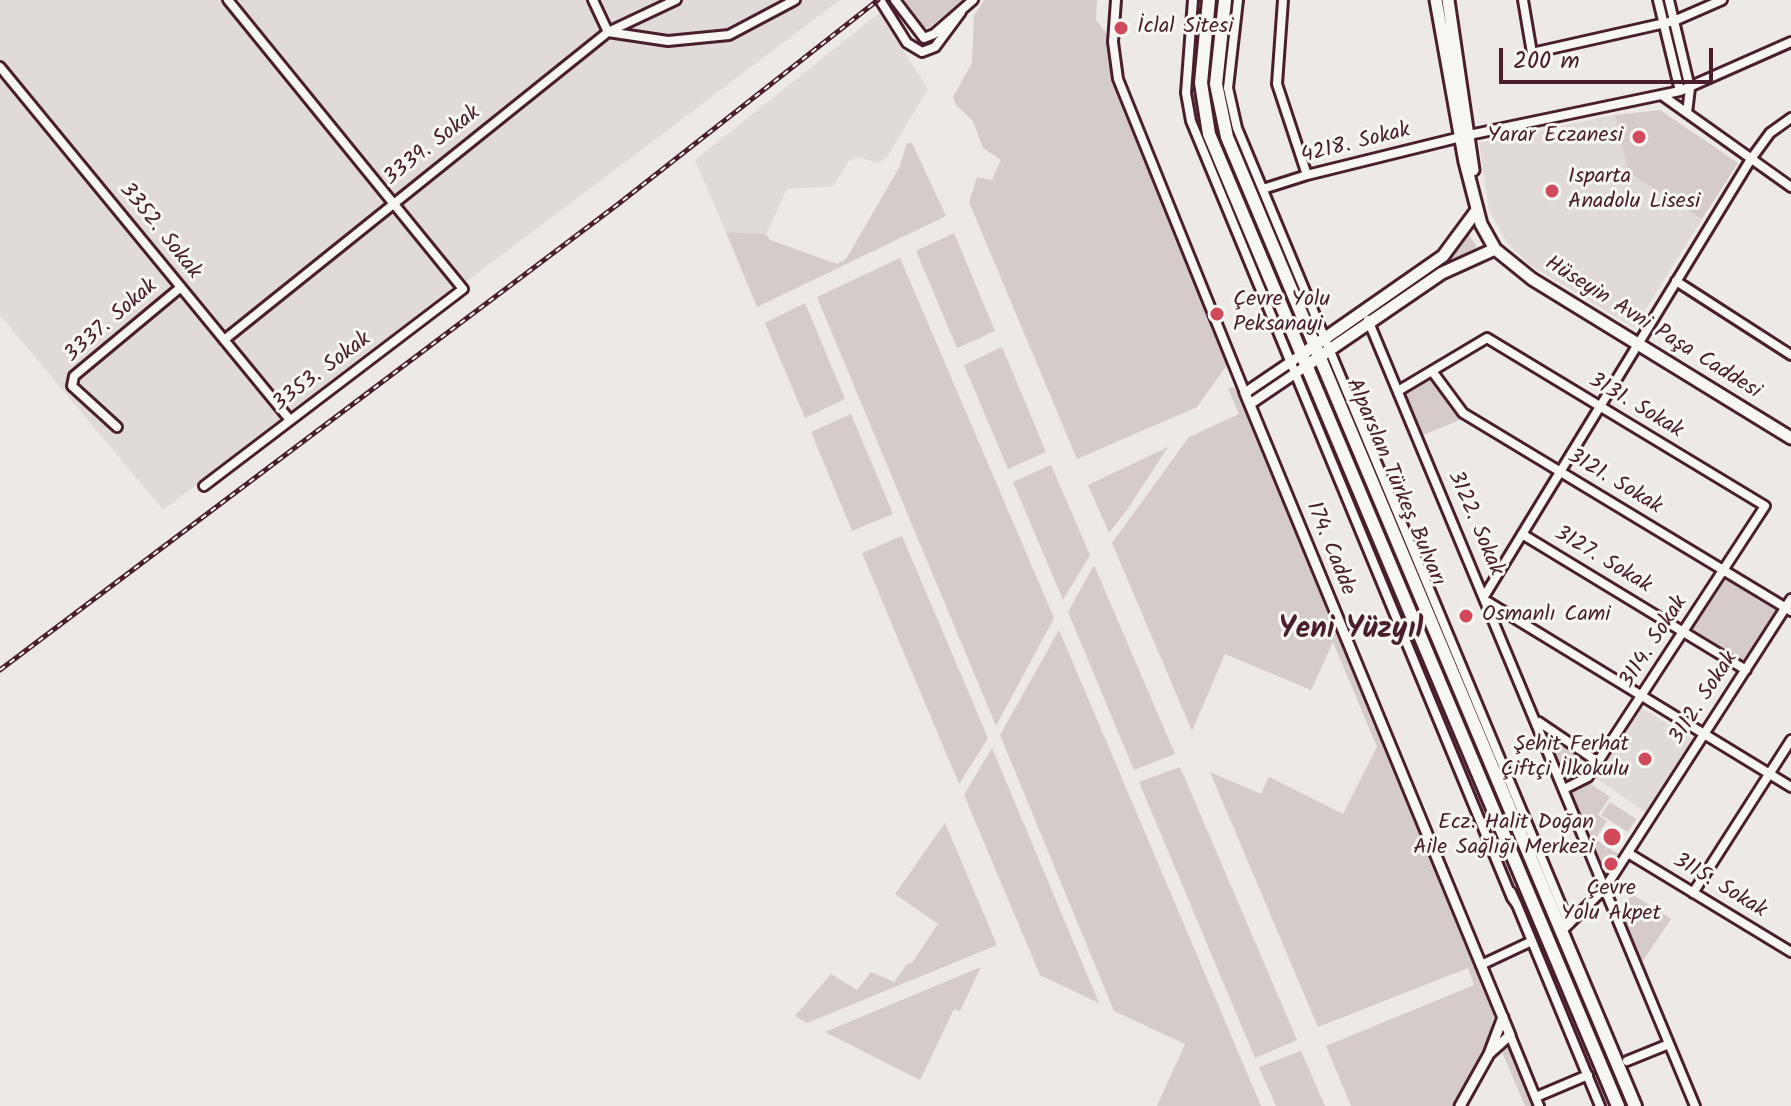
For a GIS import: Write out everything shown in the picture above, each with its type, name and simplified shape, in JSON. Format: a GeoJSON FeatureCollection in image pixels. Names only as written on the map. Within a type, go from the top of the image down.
{"type":"FeatureCollection","features":[{"type":"Feature","properties":{"kind":"highway","name":"Alparslan Türkeş Bulvarı"},"geometry":{"type":"LineString","coordinates":[[1209,0],[1201,83],[1205,122],[1298,364],[1618,1106]]}},
{"type":"Feature","properties":{"kind":"highway","name":"Alparslan Türkeş Bulvarı"},"geometry":{"type":"LineString","coordinates":[[1225,0],[1216,84],[1220,116],[1322,348],[1565,928],[1635,1106]]}},
{"type":"Feature","properties":{"kind":"main road"},"geometry":{"type":"LineString","coordinates":[[1298,364],[1367,317],[1442,273],[1495,249],[1478,213],[1436,0]]}},
{"type":"Feature","properties":{"kind":"main road"},"geometry":{"type":"LineString","coordinates":[[1448,0],[1464,137]]}},
{"type":"Feature","properties":{"kind":"main road"},"geometry":{"type":"LineString","coordinates":[[1367,317],[1443,256],[1478,213]]}},
{"type":"Feature","properties":{"kind":"main road","name":"Hüseyin Avni Paşa Caddesi"},"geometry":{"type":"LineString","coordinates":[[1495,249],[1532,279],[1791,438]]}},
{"type":"Feature","properties":{"kind":"street"},"geometry":{"type":"LineString","coordinates":[[228,0],[393,203]]}},
{"type":"Feature","properties":{"kind":"street"},"geometry":{"type":"LineString","coordinates":[[593,0],[608,32],[659,41],[718,37],[739,31],[795,0]]}},
{"type":"Feature","properties":{"kind":"street","name":"3339. Sokak"},"geometry":{"type":"LineString","coordinates":[[224,340],[608,32],[676,0]]}},
{"type":"Feature","properties":{"kind":"street"},"geometry":{"type":"LineString","coordinates":[[880,0],[907,43],[922,52],[935,47],[973,0]]}},
{"type":"Feature","properties":{"kind":"street"},"geometry":{"type":"LineString","coordinates":[[895,0],[924,38],[961,12]]}},
{"type":"Feature","properties":{"kind":"street","name":"174. Cadde"},"geometry":{"type":"LineString","coordinates":[[1116,0],[1113,42],[1118,79],[1537,1102]]}},
{"type":"Feature","properties":{"kind":"street"},"geometry":{"type":"LineString","coordinates":[[1193,0],[1186,77],[1189,113],[1298,364],[1600,1106]]}},
{"type":"Feature","properties":{"kind":"street"},"geometry":{"type":"LineString","coordinates":[[1238,0],[1229,101],[1322,348]]}},
{"type":"Feature","properties":{"kind":"street"},"geometry":{"type":"LineString","coordinates":[[1283,0],[1277,84],[1307,175]]}},
{"type":"Feature","properties":{"kind":"street"},"geometry":{"type":"LineString","coordinates":[[1523,0],[1532,53],[1670,22],[1722,0]]}},
{"type":"Feature","properties":{"kind":"street"},"geometry":{"type":"LineString","coordinates":[[1658,0],[1670,22],[1690,88],[1687,113]]}},
{"type":"Feature","properties":{"kind":"street"},"geometry":{"type":"LineString","coordinates":[[1669,0],[1680,91]]}},
{"type":"Feature","properties":{"kind":"street","name":"4218. Sokak"},"geometry":{"type":"LineString","coordinates":[[1263,189],[1307,175],[1464,137],[1663,96],[1690,88],[1791,42]]}},
{"type":"Feature","properties":{"kind":"street","name":"3352. Sokak"},"geometry":{"type":"LineString","coordinates":[[0,67],[290,420]]}},
{"type":"Feature","properties":{"kind":"street"},"geometry":{"type":"LineString","coordinates":[[1663,96],[1791,187]]}},
{"type":"Feature","properties":{"kind":"street"},"geometry":{"type":"LineString","coordinates":[[1791,118],[1770,133],[1751,159],[1486,598],[1791,787]]}},
{"type":"Feature","properties":{"kind":"street","name":"3353. Sokak"},"geometry":{"type":"LineString","coordinates":[[204,486],[463,289],[393,203]]}},
{"type":"Feature","properties":{"kind":"street"},"geometry":{"type":"LineString","coordinates":[[1676,281],[1791,355]]}},
{"type":"Feature","properties":{"kind":"street","name":"3337. Sokak"},"geometry":{"type":"LineString","coordinates":[[117,427],[72,386],[82,368],[181,287]]}},
{"type":"Feature","properties":{"kind":"street","name":"3122. Sokak"},"geometry":{"type":"LineString","coordinates":[[1367,317],[1695,1106]]}},
{"type":"Feature","properties":{"kind":"street","name":"3131. Sokak"},"geometry":{"type":"LineString","coordinates":[[1432,371],[1487,338],[1765,506]]}},
{"type":"Feature","properties":{"kind":"street"},"geometry":{"type":"LineString","coordinates":[[1245,393],[1298,364]]}},
{"type":"Feature","properties":{"kind":"street"},"geometry":{"type":"LineString","coordinates":[[1250,404],[1298,364]]}},
{"type":"Feature","properties":{"kind":"street"},"geometry":{"type":"LineString","coordinates":[[1398,391],[1432,371]]}},
{"type":"Feature","properties":{"kind":"street","name":"3121. Sokak"},"geometry":{"type":"LineString","coordinates":[[1432,371],[1463,413],[1788,609]]}},
{"type":"Feature","properties":{"kind":"street","name":"3114. Sokak"},"geometry":{"type":"LineString","coordinates":[[1564,789],[1588,777],[1765,506]]}},
{"type":"Feature","properties":{"kind":"street","name":"3127. Sokak"},"geometry":{"type":"LineString","coordinates":[[1522,534],[1746,670]]}},
{"type":"Feature","properties":{"kind":"street","name":"3112. Sokak"},"geometry":{"type":"LineString","coordinates":[[1565,928],[1605,888],[1788,609],[1791,599]]}},
{"type":"Feature","properties":{"kind":"street"},"geometry":{"type":"LineString","coordinates":[[1536,721],[1598,762]]}},
{"type":"Feature","properties":{"kind":"street"},"geometry":{"type":"LineString","coordinates":[[1693,893],[1791,740]]}},
{"type":"Feature","properties":{"kind":"street","name":"3115. Sokak"},"geometry":{"type":"LineString","coordinates":[[1628,853],[1791,952]]}},
{"type":"Feature","properties":{"kind":"street"},"geometry":{"type":"LineString","coordinates":[[1481,965],[1532,941]]}},
{"type":"Feature","properties":{"kind":"street"},"geometry":{"type":"LineString","coordinates":[[1460,1106],[1489,1054],[1503,1017]]}},
{"type":"Feature","properties":{"kind":"street"},"geometry":{"type":"LineString","coordinates":[[1489,1054],[1510,1035]]}},
{"type":"Feature","properties":{"kind":"street"},"geometry":{"type":"LineString","coordinates":[[1627,1061],[1669,1044]]}},
{"type":"Feature","properties":{"kind":"street"},"geometry":{"type":"LineString","coordinates":[[1537,1102],[1588,1075]]}},
{"type":"Feature","properties":{"kind":"shaded area"},"geometry":{"type":"Polygon","coordinates":[[[0,0],[840,0],[163,510],[0,315],[0,0]]]}},
{"type":"Feature","properties":{"kind":"shaded area"},"geometry":{"type":"Polygon","coordinates":[[[904,0],[962,0],[929,28],[921,27],[904,0]]]}},
{"type":"Feature","properties":{"kind":"shaded area"},"geometry":{"type":"Polygon","coordinates":[[[984,0],[1097,0],[1096,20],[1107,34],[1112,83],[1227,365],[1197,407],[1077,459],[969,202],[977,177],[992,180],[1001,160],[983,148],[973,121],[956,105],[953,97],[972,63],[974,16],[984,0]]]}},
{"type":"Feature","properties":{"kind":"shaded area"},"geometry":{"type":"Polygon","coordinates":[[[1197,0],[1202,0],[1194,90],[1199,125],[1291,346],[1288,347],[1195,123],[1190,77],[1197,0]]]}},
{"type":"Feature","properties":{"kind":"shaded area"},"geometry":{"type":"Polygon","coordinates":[[[879,13],[928,89],[887,157],[877,163],[858,157],[849,161],[833,186],[787,189],[766,234],[726,232],[695,160],[879,13]]]}},
{"type":"Feature","properties":{"kind":"shaded area"},"geometry":{"type":"Polygon","coordinates":[[[1660,110],[1738,163],[1702,219],[1629,173],[1615,115],[1660,110]]]}},
{"type":"Feature","properties":{"kind":"shaded area"},"geometry":{"type":"Polygon","coordinates":[[[1615,115],[1629,173],[1702,219],[1634,328],[1530,265],[1507,243],[1489,210],[1479,143],[1615,115]]]}},
{"type":"Feature","properties":{"kind":"shaded area"},"geometry":{"type":"Polygon","coordinates":[[[907,143],[912,143],[946,216],[757,307],[726,232],[766,234],[770,240],[837,264],[846,259],[899,168],[907,143]]]}},
{"type":"Feature","properties":{"kind":"shaded area"},"geometry":{"type":"Polygon","coordinates":[[[954,233],[995,331],[957,348],[916,251],[954,233]]]}},
{"type":"Feature","properties":{"kind":"shaded area"},"geometry":{"type":"Polygon","coordinates":[[[1469,235],[1477,247],[1372,316],[1370,311],[1438,265],[1469,235]]]}},
{"type":"Feature","properties":{"kind":"shaded area"},"geometry":{"type":"Polygon","coordinates":[[[900,258],[1054,618],[996,726],[817,297],[900,258]]]}},
{"type":"Feature","properties":{"kind":"shaded area"},"geometry":{"type":"Polygon","coordinates":[[[805,303],[845,399],[805,418],[765,323],[805,303]]]}},
{"type":"Feature","properties":{"kind":"shaded area"},"geometry":{"type":"Polygon","coordinates":[[[1002,347],[1046,452],[1008,469],[964,365],[1002,347]]]}},
{"type":"Feature","properties":{"kind":"shaded area"},"geometry":{"type":"Polygon","coordinates":[[[1304,376],[1611,1106],[1606,1106],[1301,378],[1304,376]]]}},
{"type":"Feature","properties":{"kind":"shaded area"},"geometry":{"type":"Polygon","coordinates":[[[1431,378],[1462,419],[1423,435],[1405,393],[1431,378]]]}},
{"type":"Feature","properties":{"kind":"shaded area"},"geometry":{"type":"Polygon","coordinates":[[[1237,387],[1494,1014],[1488,1039],[1452,1106],[1351,1106],[1326,1046],[1474,985],[1468,968],[1318,1027],[1210,772],[1261,794],[1269,777],[1343,814],[1377,747],[1333,642],[1311,690],[1225,654],[1192,731],[1112,543],[1189,437],[1239,414],[1228,388],[1237,387]]]}},
{"type":"Feature","properties":{"kind":"shaded area"},"geometry":{"type":"Polygon","coordinates":[[[851,414],[893,514],[852,531],[811,432],[851,414]]]}},
{"type":"Feature","properties":{"kind":"shaded area"},"geometry":{"type":"Polygon","coordinates":[[[1168,447],[1127,510],[1109,533],[1088,485],[1168,447]]]}},
{"type":"Feature","properties":{"kind":"shaded area"},"geometry":{"type":"Polygon","coordinates":[[[1051,465],[1090,555],[1063,600],[1013,482],[1051,465]]]}},
{"type":"Feature","properties":{"kind":"shaded area"},"geometry":{"type":"Polygon","coordinates":[[[902,536],[988,738],[959,784],[862,553],[902,536]]]}},
{"type":"Feature","properties":{"kind":"shaded area"},"geometry":{"type":"Polygon","coordinates":[[[1094,565],[1175,754],[1134,770],[1068,612],[1094,565]]]}},
{"type":"Feature","properties":{"kind":"shaded area"},"geometry":{"type":"Polygon","coordinates":[[[1725,576],[1779,609],[1744,664],[1690,631],[1725,576]]]}},
{"type":"Feature","properties":{"kind":"shaded area"},"geometry":{"type":"Polygon","coordinates":[[[1059,630],[1261,1106],[1157,1106],[1185,1044],[1114,1011],[1000,735],[1059,630]]]}},
{"type":"Feature","properties":{"kind":"shaded area","name":"Şehit Ferhat Çiftçi İlkokulu"},"geometry":{"type":"Polygon","coordinates":[[[1640,707],[1696,741],[1648,814],[1594,777],[1640,707]]]}},
{"type":"Feature","properties":{"kind":"shaded area"},"geometry":{"type":"Polygon","coordinates":[[[1548,733],[1592,762],[1584,774],[1566,782],[1548,733]]]}},
{"type":"Feature","properties":{"kind":"shaded area"},"geometry":{"type":"Polygon","coordinates":[[[992,748],[1099,1003],[1040,975],[964,795],[992,748]]]}},
{"type":"Feature","properties":{"kind":"shaded area"},"geometry":{"type":"Polygon","coordinates":[[[1180,767],[1297,1040],[1255,1058],[1139,782],[1180,767]]]}},
{"type":"Feature","properties":{"kind":"shaded area"},"geometry":{"type":"Polygon","coordinates":[[[1588,782],[1610,797],[1598,815],[1607,821],[1595,839],[1620,855],[1608,874],[1604,874],[1570,791],[1588,782]]]}},
{"type":"Feature","properties":{"kind":"shaded area"},"geometry":{"type":"Polygon","coordinates":[[[1610,802],[1636,819],[1628,832],[1601,815],[1610,802]]]}},
{"type":"Feature","properties":{"kind":"shaded area"},"geometry":{"type":"Polygon","coordinates":[[[945,823],[997,945],[807,1023],[795,1016],[831,974],[857,990],[871,972],[894,982],[907,964],[912,963],[938,924],[895,894],[945,823]]]}},
{"type":"Feature","properties":{"kind":"shaded area"},"geometry":{"type":"Polygon","coordinates":[[[1632,894],[1671,919],[1640,965],[1619,914],[1632,894]]]}},
{"type":"Feature","properties":{"kind":"shaded area"},"geometry":{"type":"Polygon","coordinates":[[[981,967],[960,1011],[954,1009],[920,1080],[825,1032],[981,967]]]}},
{"type":"Feature","properties":{"kind":"shaded area"},"geometry":{"type":"Polygon","coordinates":[[[1511,1049],[1534,1106],[1525,1106],[1502,1052],[1511,1049]]]}},
{"type":"Feature","properties":{"kind":"shaded area"},"geometry":{"type":"Polygon","coordinates":[[[1301,1051],[1325,1106],[1276,1106],[1259,1067],[1301,1051]]]}},
{"type":"Feature","properties":{"kind":"railway"},"geometry":{"type":"LineString","coordinates":[[0,670],[617,205],[878,0]]}},
{"type":"Feature","properties":{"kind":"place","name":"İclal Sitesi"},"geometry":{"type":"Point","coordinates":[1121,28]}},
{"type":"Feature","properties":{"kind":"place","name":"Yarar Eczanesi"},"geometry":{"type":"Point","coordinates":[1639,137]}},
{"type":"Feature","properties":{"kind":"place","name":"Isparta Anadolu Lisesi"},"geometry":{"type":"Point","coordinates":[1552,191]}},
{"type":"Feature","properties":{"kind":"place","name":"Çevre Yolu Peksanayi"},"geometry":{"type":"Point","coordinates":[1217,314]}},
{"type":"Feature","properties":{"kind":"place","name":"Osmanlı Cami"},"geometry":{"type":"Point","coordinates":[1466,616]}},
{"type":"Feature","properties":{"kind":"place","name":"Şehit Ferhat Çiftçi İlkokulu"},"geometry":{"type":"Point","coordinates":[1645,759]}},
{"type":"Feature","properties":{"kind":"place","name":"Ecz. Halit Doğan Aile Sağlığı Merkezi"},"geometry":{"type":"Point","coordinates":[1612,837]}},
{"type":"Feature","properties":{"kind":"place","name":"Çevre Yolu Akpet"},"geometry":{"type":"Point","coordinates":[1611,864]}},
{"type":"Feature","properties":{"kind":"district","name":"Yeni Yüzyıl"},"geometry":{"type":"Point","coordinates":[1351,632]}}]}
